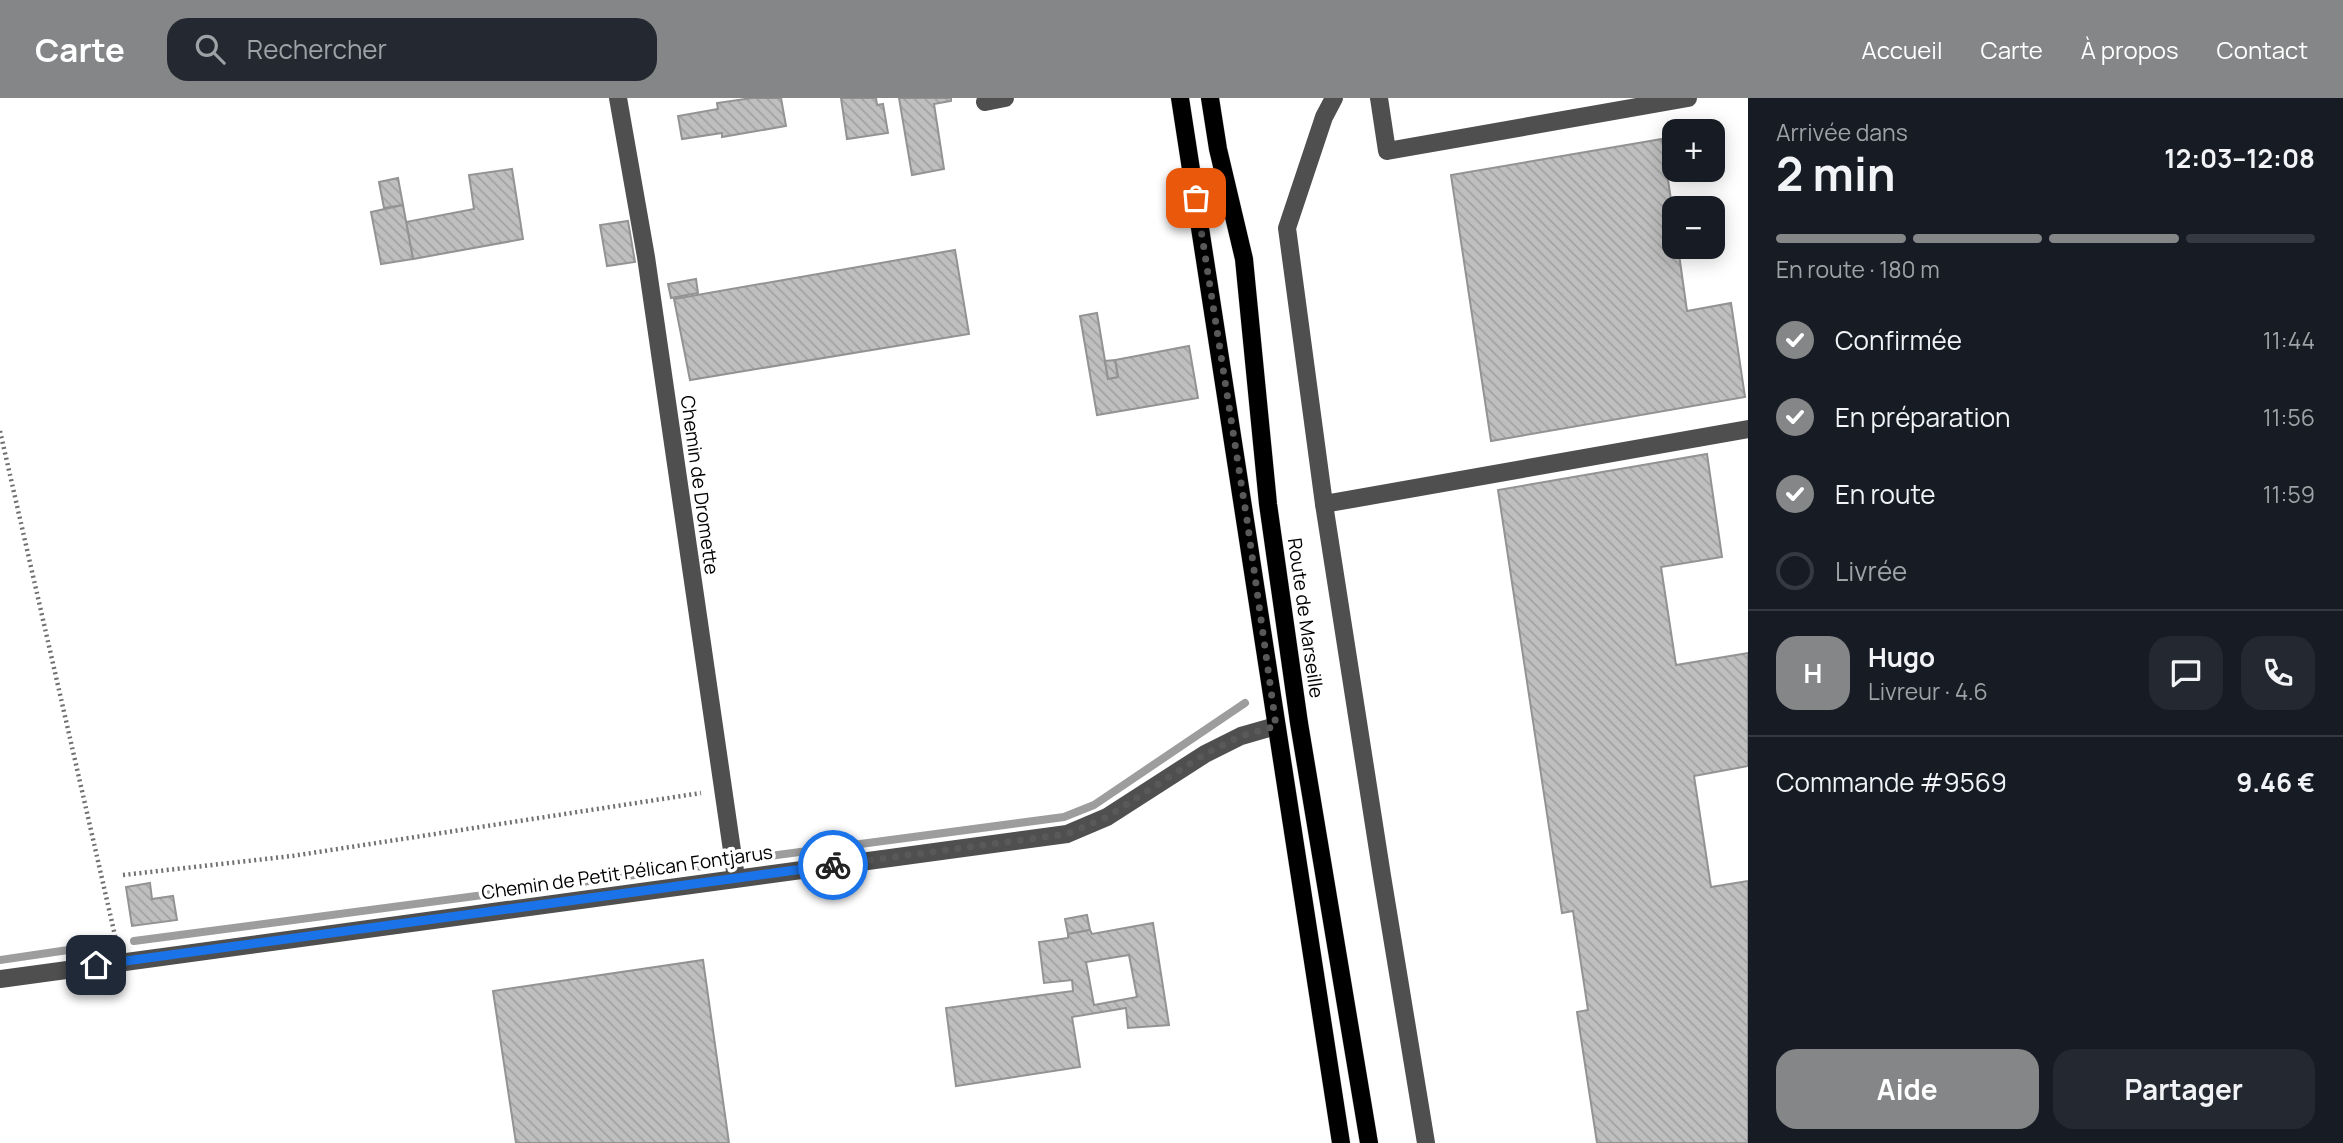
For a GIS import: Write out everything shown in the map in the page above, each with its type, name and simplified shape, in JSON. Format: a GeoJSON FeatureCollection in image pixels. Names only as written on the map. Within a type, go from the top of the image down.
{"type":"FeatureCollection","features":[{"type":"Feature","properties":{"kind":"main road"},"geometry":{"type":"LineString","coordinates":[[1180,98],[1341,1143]]}},
{"type":"Feature","properties":{"kind":"main road","name":"Route de Marseille"},"geometry":{"type":"LineString","coordinates":[[1209,98],[1244,259],[1268,504],[1299,723],[1370,1143]]}},
{"type":"Feature","properties":{"kind":"street","name":"Chemin de Dromette"},"geometry":{"type":"LineString","coordinates":[[618,98],[646,257],[736,878]]}},
{"type":"Feature","properties":{"kind":"street"},"geometry":{"type":"LineString","coordinates":[[985,102],[1005,98]]}},
{"type":"Feature","properties":{"kind":"street"},"geometry":{"type":"LineString","coordinates":[[1334,98],[1324,117],[1287,228],[1324,504],[1381,876],[1426,1143]]}},
{"type":"Feature","properties":{"kind":"street"},"geometry":{"type":"LineString","coordinates":[[1379,98],[1387,151],[1688,98]]}},
{"type":"Feature","properties":{"kind":"street"},"geometry":{"type":"LineString","coordinates":[[1324,504],[1748,429]]}},
{"type":"Feature","properties":{"kind":"street","name":"Chemin de Petit Pélican Fontjarus"},"geometry":{"type":"LineString","coordinates":[[0,979],[1067,834],[1107,817],[1205,754],[1241,736],[1276,726]]}},
{"type":"Feature","properties":{"kind":"path"},"geometry":{"type":"LineString","coordinates":[[0,431],[121,962]]}},
{"type":"Feature","properties":{"kind":"path"},"geometry":{"type":"LineString","coordinates":[[124,875],[292,856],[723,790]]}},
{"type":"Feature","properties":{"kind":"building"},"geometry":{"type":"Polygon","coordinates":[[[752,98],[781,98],[786,126],[722,137],[722,133],[682,139],[678,116],[718,109],[717,103],[752,98]]]}},
{"type":"Feature","properties":{"kind":"building"},"geometry":{"type":"Polygon","coordinates":[[[841,98],[876,98],[877,105],[883,104],[888,133],[847,139],[841,98]]]}},
{"type":"Feature","properties":{"kind":"building"},"geometry":{"type":"Polygon","coordinates":[[[899,98],[951,98],[951,101],[934,104],[944,169],[912,175],[899,98]]]}},
{"type":"Feature","properties":{"kind":"building"},"geometry":{"type":"Polygon","coordinates":[[[1662,139],[1662,182],[1668,182],[1670,196],[1662,196],[1662,259],[1680,259],[1687,311],[1731,303],[1745,397],[1491,441],[1451,175],[1662,139]]]}},
{"type":"Feature","properties":{"kind":"building"},"geometry":{"type":"Polygon","coordinates":[[[512,169],[523,239],[413,259],[406,222],[474,209],[469,175],[512,169]]]}},
{"type":"Feature","properties":{"kind":"building"},"geometry":{"type":"Polygon","coordinates":[[[398,178],[403,205],[384,208],[379,182],[398,178]]]}},
{"type":"Feature","properties":{"kind":"building"},"geometry":{"type":"Polygon","coordinates":[[[403,205],[413,259],[381,264],[371,212],[403,205]]]}},
{"type":"Feature","properties":{"kind":"building"},"geometry":{"type":"Polygon","coordinates":[[[628,221],[635,262],[607,266],[600,225],[628,221]]]}},
{"type":"Feature","properties":{"kind":"building"},"geometry":{"type":"Polygon","coordinates":[[[955,250],[969,334],[690,380],[674,299],[955,250]]]}},
{"type":"Feature","properties":{"kind":"building"},"geometry":{"type":"Polygon","coordinates":[[[696,279],[698,293],[671,298],[668,284],[696,279]]]}},
{"type":"Feature","properties":{"kind":"building"},"geometry":{"type":"Polygon","coordinates":[[[1097,313],[1108,379],[1118,377],[1115,360],[1189,346],[1198,398],[1097,415],[1080,316],[1097,313]]]}},
{"type":"Feature","properties":{"kind":"building"},"geometry":{"type":"Polygon","coordinates":[[[1115,360],[1118,377],[1108,379],[1105,361],[1115,360]]]}},
{"type":"Feature","properties":{"kind":"building"},"geometry":{"type":"Polygon","coordinates":[[[1707,454],[1722,557],[1661,567],[1676,665],[1748,653],[1748,766],[1694,776],[1711,887],[1748,881],[1748,1143],[1597,1143],[1577,1012],[1588,1010],[1573,911],[1562,913],[1498,490],[1707,454]]]}},
{"type":"Feature","properties":{"kind":"building"},"geometry":{"type":"Polygon","coordinates":[[[150,883],[152,899],[173,896],[177,920],[132,926],[126,887],[150,883]]]}},
{"type":"Feature","properties":{"kind":"building"},"geometry":{"type":"Polygon","coordinates":[[[1087,915],[1090,930],[1068,934],[1065,919],[1087,915]]]}},
{"type":"Feature","properties":{"kind":"building"},"geometry":{"type":"Polygon","coordinates":[[[1153,923],[1169,1025],[1128,1028],[1126,1008],[1072,1017],[1080,1067],[956,1086],[946,1008],[1073,991],[1072,980],[1044,983],[1039,942],[1068,938],[1068,934],[1090,930],[1092,934],[1153,923]],[[1129,955],[1086,962],[1094,1005],[1137,997],[1129,955]]]}},
{"type":"Feature","properties":{"kind":"building"},"geometry":{"type":"Polygon","coordinates":[[[703,960],[729,1143],[516,1143],[493,991],[703,960]]]}},
{"type":"Feature","properties":{"kind":"waterway"},"geometry":{"type":"LineString","coordinates":[[755,858],[1064,817],[1094,805],[1245,703]]}},
{"type":"Feature","properties":{"kind":"waterway"},"geometry":{"type":"LineString","coordinates":[[134,941],[718,864]]}},
{"type":"Feature","properties":{"kind":"waterway"},"geometry":{"type":"LineString","coordinates":[[0,960],[102,945]]}},
{"type":"Feature","properties":{"kind":"way so far"},"geometry":{"type":"LineString","coordinates":[[833,865],[1067,834],[1107,817],[1205,754],[1241,736],[1276,726],[1247,520],[1196,198]]}},
{"type":"Feature","properties":{"kind":"route"},"geometry":{"type":"LineString","coordinates":[[96,965],[833,865]]}}]}
